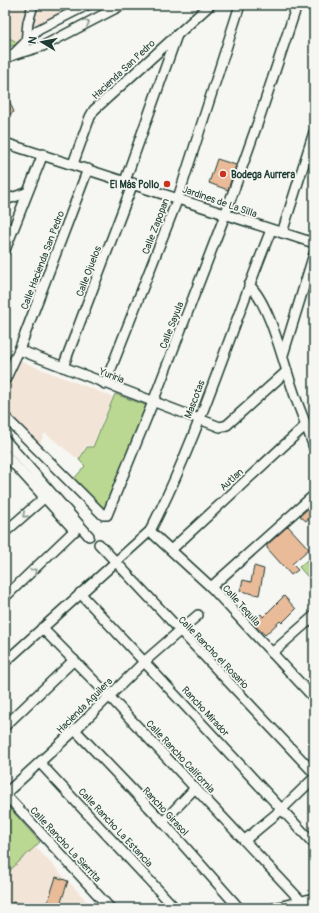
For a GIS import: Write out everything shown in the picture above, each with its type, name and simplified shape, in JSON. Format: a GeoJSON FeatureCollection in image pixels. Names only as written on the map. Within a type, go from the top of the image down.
{"type":"FeatureCollection","features":[{"type":"Feature","properties":{"kind":"street"},"geometry":{"type":"LineString","coordinates":[[28,51],[25,41],[33,5]]}},
{"type":"Feature","properties":{"kind":"street"},"geometry":{"type":"LineString","coordinates":[[9,57],[38,30],[87,5]]}},
{"type":"Feature","properties":{"kind":"street"},"geometry":{"type":"LineString","coordinates":[[9,57],[43,46],[122,5]]}},
{"type":"Feature","properties":{"kind":"street","name":"Hacienda San Pedro"},"geometry":{"type":"LineString","coordinates":[[73,164],[92,112],[178,32],[210,5]]}},
{"type":"Feature","properties":{"kind":"street","name":"Calle Zapopan"},"geometry":{"type":"LineString","coordinates":[[105,384],[178,198],[240,5]]}},
{"type":"Feature","properties":{"kind":"street","name":"Calle Sayula"},"geometry":{"type":"LineString","coordinates":[[5,417],[106,516],[153,402],[225,215],[256,129],[297,5]]}},
{"type":"Feature","properties":{"kind":"street"},"geometry":{"type":"LineString","coordinates":[[59,19],[66,34]]}},
{"type":"Feature","properties":{"kind":"street","name":"Calle Ojuelos"},"geometry":{"type":"LineString","coordinates":[[63,367],[129,182],[161,76],[178,32]]}},
{"type":"Feature","properties":{"kind":"street"},"geometry":{"type":"LineString","coordinates":[[282,233],[314,132]]}},
{"type":"Feature","properties":{"kind":"street","name":"Jardines de La Silla"},"geometry":{"type":"LineString","coordinates":[[5,143],[43,154],[314,243]]}},
{"type":"Feature","properties":{"kind":"street"},"geometry":{"type":"LineString","coordinates":[[5,250],[26,193],[43,154]]}},
{"type":"Feature","properties":{"kind":"street","name":"Calle Hacienda San Pedro"},"geometry":{"type":"LineString","coordinates":[[5,380],[19,350],[88,169]]}},
{"type":"Feature","properties":{"kind":"street"},"geometry":{"type":"LineString","coordinates":[[5,200],[26,193]]}},
{"type":"Feature","properties":{"kind":"street","name":"Mascotas"},"geometry":{"type":"LineString","coordinates":[[5,662],[150,531],[163,506],[248,285],[272,230]]}},
{"type":"Feature","properties":{"kind":"street"},"geometry":{"type":"LineString","coordinates":[[283,355],[314,254]]}},
{"type":"Feature","properties":{"kind":"street"},"geometry":{"type":"LineString","coordinates":[[248,285],[260,299],[283,355],[305,426],[314,445]]}},
{"type":"Feature","properties":{"kind":"street","name":"Yuriria"},"geometry":{"type":"LineString","coordinates":[[19,350],[220,427],[227,425],[287,371]]}},
{"type":"Feature","properties":{"kind":"street","name":"Autlan"},"geometry":{"type":"LineString","coordinates":[[172,549],[305,426]]}},
{"type":"Feature","properties":{"kind":"street"},"geometry":{"type":"LineString","coordinates":[[5,440],[11,461],[77,528]]}},
{"type":"Feature","properties":{"kind":"street"},"geometry":{"type":"LineString","coordinates":[[5,454],[44,498],[77,528],[89,536]]}},
{"type":"Feature","properties":{"kind":"street"},"geometry":{"type":"LineString","coordinates":[[211,587],[314,495]]}},
{"type":"Feature","properties":{"kind":"street"},"geometry":{"type":"LineString","coordinates":[[5,532],[44,498]]}},
{"type":"Feature","properties":{"kind":"street"},"geometry":{"type":"LineString","coordinates":[[5,597],[77,528]]}},
{"type":"Feature","properties":{"kind":"street","name":"Calle Tequila"},"geometry":{"type":"LineString","coordinates":[[150,531],[172,549],[211,587],[313,695]]}},
{"type":"Feature","properties":{"kind":"street","name":"Calle Rancho el Rosario"},"geometry":{"type":"LineString","coordinates":[[98,544],[178,631],[314,773]]}},
{"type":"Feature","properties":{"kind":"street","name":"Rancho Mirador"},"geometry":{"type":"LineString","coordinates":[[80,593],[314,844]]}},
{"type":"Feature","properties":{"kind":"street","name":"Hacienda Aguilera"},"geometry":{"type":"LineString","coordinates":[[5,794],[75,730],[108,695],[178,631],[198,615]]}},
{"type":"Feature","properties":{"kind":"street"},"geometry":{"type":"LineString","coordinates":[[272,653],[314,616]]}},
{"type":"Feature","properties":{"kind":"street","name":"Calle Rancho California"},"geometry":{"type":"LineString","coordinates":[[42,628],[108,695],[301,901]]}},
{"type":"Feature","properties":{"kind":"street"},"geometry":{"type":"LineString","coordinates":[[5,726],[74,660]]}},
{"type":"Feature","properties":{"kind":"street","name":"Rancho Girasol"},"geometry":{"type":"LineString","coordinates":[[75,730],[162,822],[239,908]]}},
{"type":"Feature","properties":{"kind":"street","name":"Calle Rancho La Estancia"},"geometry":{"type":"LineString","coordinates":[[40,763],[175,908]]}},
{"type":"Feature","properties":{"kind":"street"},"geometry":{"type":"LineString","coordinates":[[245,840],[282,810],[314,778]]}},
{"type":"Feature","properties":{"kind":"street"},"geometry":{"type":"LineString","coordinates":[[162,822],[195,788]]}},
{"type":"Feature","properties":{"kind":"street","name":"Calle Rancho La Sierrita"},"geometry":{"type":"LineString","coordinates":[[5,794],[110,908]]}},
{"type":"Feature","properties":{"kind":"street"},"geometry":{"type":"LineString","coordinates":[[274,908],[314,898]]}},
{"type":"Feature","properties":{"kind":"shaded area"},"geometry":{"type":"Polygon","coordinates":[[[5,5],[89,5],[5,50],[5,5]]]}},
{"type":"Feature","properties":{"kind":"shaded area"},"geometry":{"type":"Polygon","coordinates":[[[15,359],[113,397],[92,446],[86,445],[79,460],[45,433],[39,445],[5,410],[5,384],[15,359]]]}},
{"type":"Feature","properties":{"kind":"shaded area"},"geometry":{"type":"Polygon","coordinates":[[[33,844],[93,908],[5,908],[5,870],[33,844]]]}},
{"type":"Feature","properties":{"kind":"green space"},"geometry":{"type":"Polygon","coordinates":[[[5,36],[19,43],[5,49],[5,36]]]}},
{"type":"Feature","properties":{"kind":"green space"},"geometry":{"type":"Polygon","coordinates":[[[115,394],[148,406],[104,512],[73,480],[85,466],[79,460],[87,447],[93,447],[115,394]]]}},
{"type":"Feature","properties":{"kind":"green space"},"geometry":{"type":"Polygon","coordinates":[[[314,554],[314,584],[299,567],[314,554]]]}},
{"type":"Feature","properties":{"kind":"green space"},"geometry":{"type":"Polygon","coordinates":[[[5,803],[40,842],[5,875],[5,803]]]}},
{"type":"Feature","properties":{"kind":"building"},"geometry":{"type":"Polygon","coordinates":[[[5,91],[14,112],[5,117],[5,91]]]}},
{"type":"Feature","properties":{"kind":"building","name":"Bodega Aurrera"},"geometry":{"type":"Polygon","coordinates":[[[217,159],[236,165],[228,190],[209,183],[217,159]]]}},
{"type":"Feature","properties":{"kind":"building"},"geometry":{"type":"Polygon","coordinates":[[[314,503],[314,513],[306,521],[300,516],[314,503]]]}},
{"type":"Feature","properties":{"kind":"building"},"geometry":{"type":"Polygon","coordinates":[[[288,526],[309,549],[292,564],[298,570],[291,575],[267,548],[267,545],[288,526]]]}},
{"type":"Feature","properties":{"kind":"building"},"geometry":{"type":"Polygon","coordinates":[[[254,566],[264,569],[259,595],[240,591],[243,580],[251,582],[254,566]]]}},
{"type":"Feature","properties":{"kind":"building"},"geometry":{"type":"Polygon","coordinates":[[[284,596],[296,609],[282,623],[280,621],[265,635],[252,623],[261,614],[263,617],[284,596]]]}},
{"type":"Feature","properties":{"kind":"building"},"geometry":{"type":"Polygon","coordinates":[[[56,877],[68,881],[59,908],[46,908],[56,877]]]}},
{"type":"Feature","properties":{"kind":"building"},"geometry":{"type":"Polygon","coordinates":[[[13,902],[30,906],[29,908],[11,908],[13,902]]]}},
{"type":"Feature","properties":{"kind":"place","name":"Bodega Aurrera"},"geometry":{"type":"Point","coordinates":[223,174]}},
{"type":"Feature","properties":{"kind":"place","name":"El Más Pollo"},"geometry":{"type":"Point","coordinates":[167,184]}}]}
